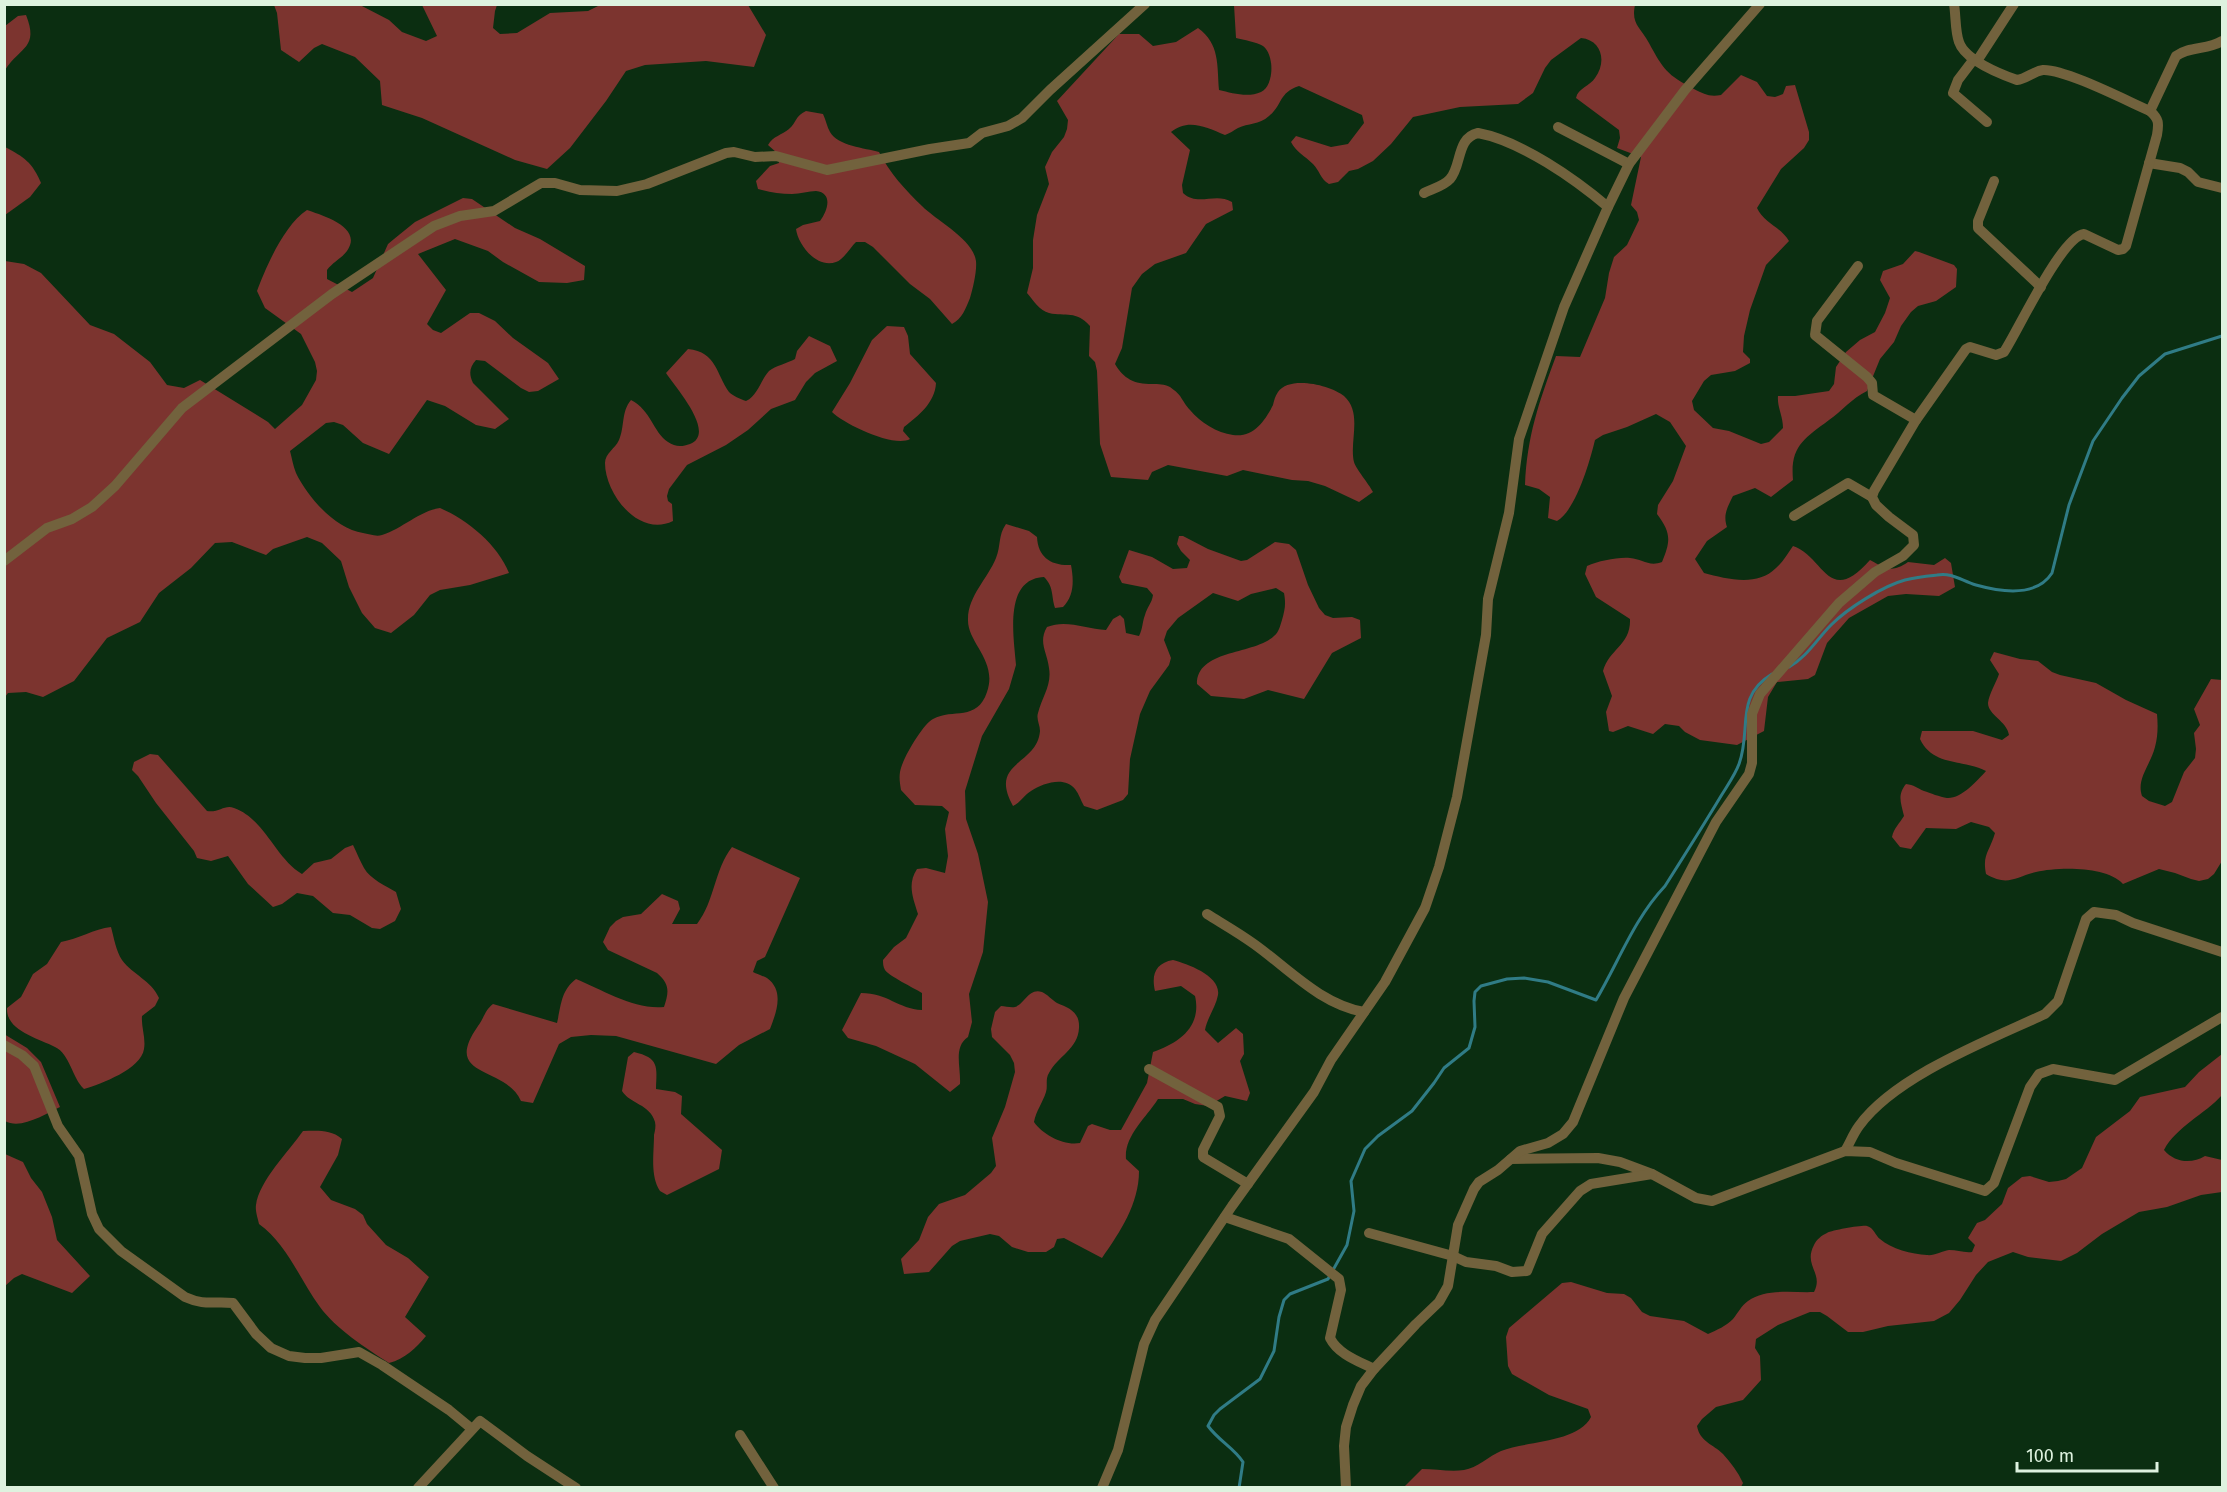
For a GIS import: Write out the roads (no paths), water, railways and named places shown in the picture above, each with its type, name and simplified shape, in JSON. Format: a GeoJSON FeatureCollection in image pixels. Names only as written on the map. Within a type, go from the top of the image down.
{"type":"FeatureCollection","features":[{"type":"Feature","properties":{"kind":"street"},"geometry":{"type":"LineString","coordinates":[[4,561],[47,528],[72,519],[92,507],[115,486],[182,408],[332,294],[434,226],[460,216],[494,211],[542,183],[555,183],[580,190],[616,191],[647,184],[726,153],[735,152],[755,157],[776,156],[827,170],[930,148],[969,143],[982,133],[1008,126],[1022,118],[1145,4]]}},
{"type":"Feature","properties":{"kind":"street"},"geometry":{"type":"LineString","coordinates":[[1102,1488],[1118,1450],[1144,1344],[1151,1328],[1225,1217],[1314,1092],[1331,1060],[1384,982],[1425,908],[1457,797],[1470,735],[1486,635],[1488,599],[1509,513],[1521,430],[1564,307],[1629,164],[1685,90],[1760,4]]}},
{"type":"Feature","properties":{"kind":"street"},"geometry":{"type":"LineString","coordinates":[[1872,497],[1916,420],[1966,349],[1970,347],[1996,355],[2004,352],[2041,287],[2068,244],[2078,234],[2084,234],[2115,249],[2122,250],[2125,247],[2159,124],[2150,111],[2053,71],[2036,72],[2017,80],[1976,60],[1964,51],[1958,40],[1954,4]]}},
{"type":"Feature","properties":{"kind":"street"},"geometry":{"type":"LineString","coordinates":[[1986,122],[1953,93],[1958,80],[1976,60],[2014,4]]}},
{"type":"Feature","properties":{"kind":"street"},"geometry":{"type":"LineString","coordinates":[[2150,111],[2176,56],[2223,41]]}},
{"type":"Feature","properties":{"kind":"street"},"geometry":{"type":"LineString","coordinates":[[1558,127],[1629,164]]}},
{"type":"Feature","properties":{"kind":"street"},"geometry":{"type":"LineString","coordinates":[[1424,193],[1450,179],[1458,155],[1466,141],[1478,133],[1515,146],[1546,163],[1581,184],[1608,207]]}},
{"type":"Feature","properties":{"kind":"street"},"geometry":{"type":"LineString","coordinates":[[2149,163],[2180,168],[2198,182],[2223,188]]}},
{"type":"Feature","properties":{"kind":"street"},"geometry":{"type":"LineString","coordinates":[[1994,181],[1978,220],[1978,228],[2041,287]]}},
{"type":"Feature","properties":{"kind":"street"},"geometry":{"type":"LineString","coordinates":[[1858,266],[1817,321],[1815,335],[1867,377],[1872,383],[1873,395],[1916,420]]}},
{"type":"Feature","properties":{"kind":"street"},"geometry":{"type":"LineString","coordinates":[[1346,1488],[1344,1446],[1346,1427],[1361,1386],[1416,1324],[1440,1302],[1448,1286],[1458,1226],[1473,1189],[1520,1151],[1543,1146],[1558,1138],[1573,1122],[1624,998],[1716,822],[1749,774],[1752,763],[1752,714],[1760,694],[1839,603],[1875,572],[1903,556],[1912,548],[1914,541],[1913,535],[1876,505],[1872,497],[1848,483],[1794,516]]}},
{"type":"Feature","properties":{"kind":"street"},"geometry":{"type":"LineString","coordinates":[[1845,1151],[1859,1126],[1876,1108],[1915,1076],[2045,1014],[2058,1001],[2086,919],[2094,912],[2116,915],[2133,923],[2223,952]]}},
{"type":"Feature","properties":{"kind":"street"},"geometry":{"type":"LineString","coordinates":[[1207,914],[1254,943],[1312,989],[1342,1005],[1364,1011]]}},
{"type":"Feature","properties":{"kind":"street"},"geometry":{"type":"LineString","coordinates":[[1511,1159],[1598,1158],[1620,1162],[1652,1174],[1696,1198],[1718,1200],[1845,1151],[1870,1152],[1896,1163],[1985,1191],[1994,1183],[2030,1087],[2039,1074],[2053,1069],[2115,1080],[2223,1017]]}},
{"type":"Feature","properties":{"kind":"street"},"geometry":{"type":"LineString","coordinates":[[4,1045],[22,1055],[34,1066],[58,1126],[79,1156],[92,1214],[99,1228],[121,1251],[185,1297],[203,1304],[233,1303],[255,1334],[282,1354],[321,1358],[359,1352],[449,1410],[472,1429]]}},
{"type":"Feature","properties":{"kind":"street"},"geometry":{"type":"LineString","coordinates":[[1149,1069],[1218,1107],[1220,1116],[1203,1150],[1203,1156],[1248,1184]]}},
{"type":"Feature","properties":{"kind":"street"},"geometry":{"type":"LineString","coordinates":[[1369,1233],[1453,1256],[1466,1262],[1496,1266],[1512,1272],[1527,1271],[1542,1234],[1580,1191],[1591,1184],[1652,1174]]}},
{"type":"Feature","properties":{"kind":"street"},"geometry":{"type":"LineString","coordinates":[[1225,1217],[1289,1239],[1339,1278],[1341,1290],[1330,1338],[1341,1352],[1374,1369]]}},
{"type":"Feature","properties":{"kind":"street"},"geometry":{"type":"LineString","coordinates":[[418,1488],[480,1421],[527,1456],[576,1488]]}},
{"type":"Feature","properties":{"kind":"street"},"geometry":{"type":"LineString","coordinates":[[740,1435],[774,1488]]}},
{"type":"Feature","properties":{"kind":"waterway"},"geometry":{"type":"LineString","coordinates":[[1789,667],[1812,648],[1831,625],[1847,612],[1876,592],[1896,583],[1942,574],[1986,588],[2017,591],[2028,590],[2045,581],[2052,573],[2069,505],[2093,441],[2122,398],[2139,376],[2165,354],[2222,336]]}},
{"type":"Feature","properties":{"kind":"waterway"},"geometry":{"type":"LineString","coordinates":[[1239,1488],[1243,1462],[1208,1426],[1220,1409],[1260,1379],[1274,1351],[1284,1300],[1290,1294],[1328,1279],[1347,1245],[1354,1211],[1351,1181],[1365,1149],[1378,1136],[1412,1111],[1444,1068],[1469,1048],[1475,1027],[1475,992],[1481,986],[1507,979],[1524,978],[1548,982],[1596,1000],[1644,912],[1665,886],[1735,772],[1743,751],[1748,703],[1760,683],[1772,674]]}}]}
